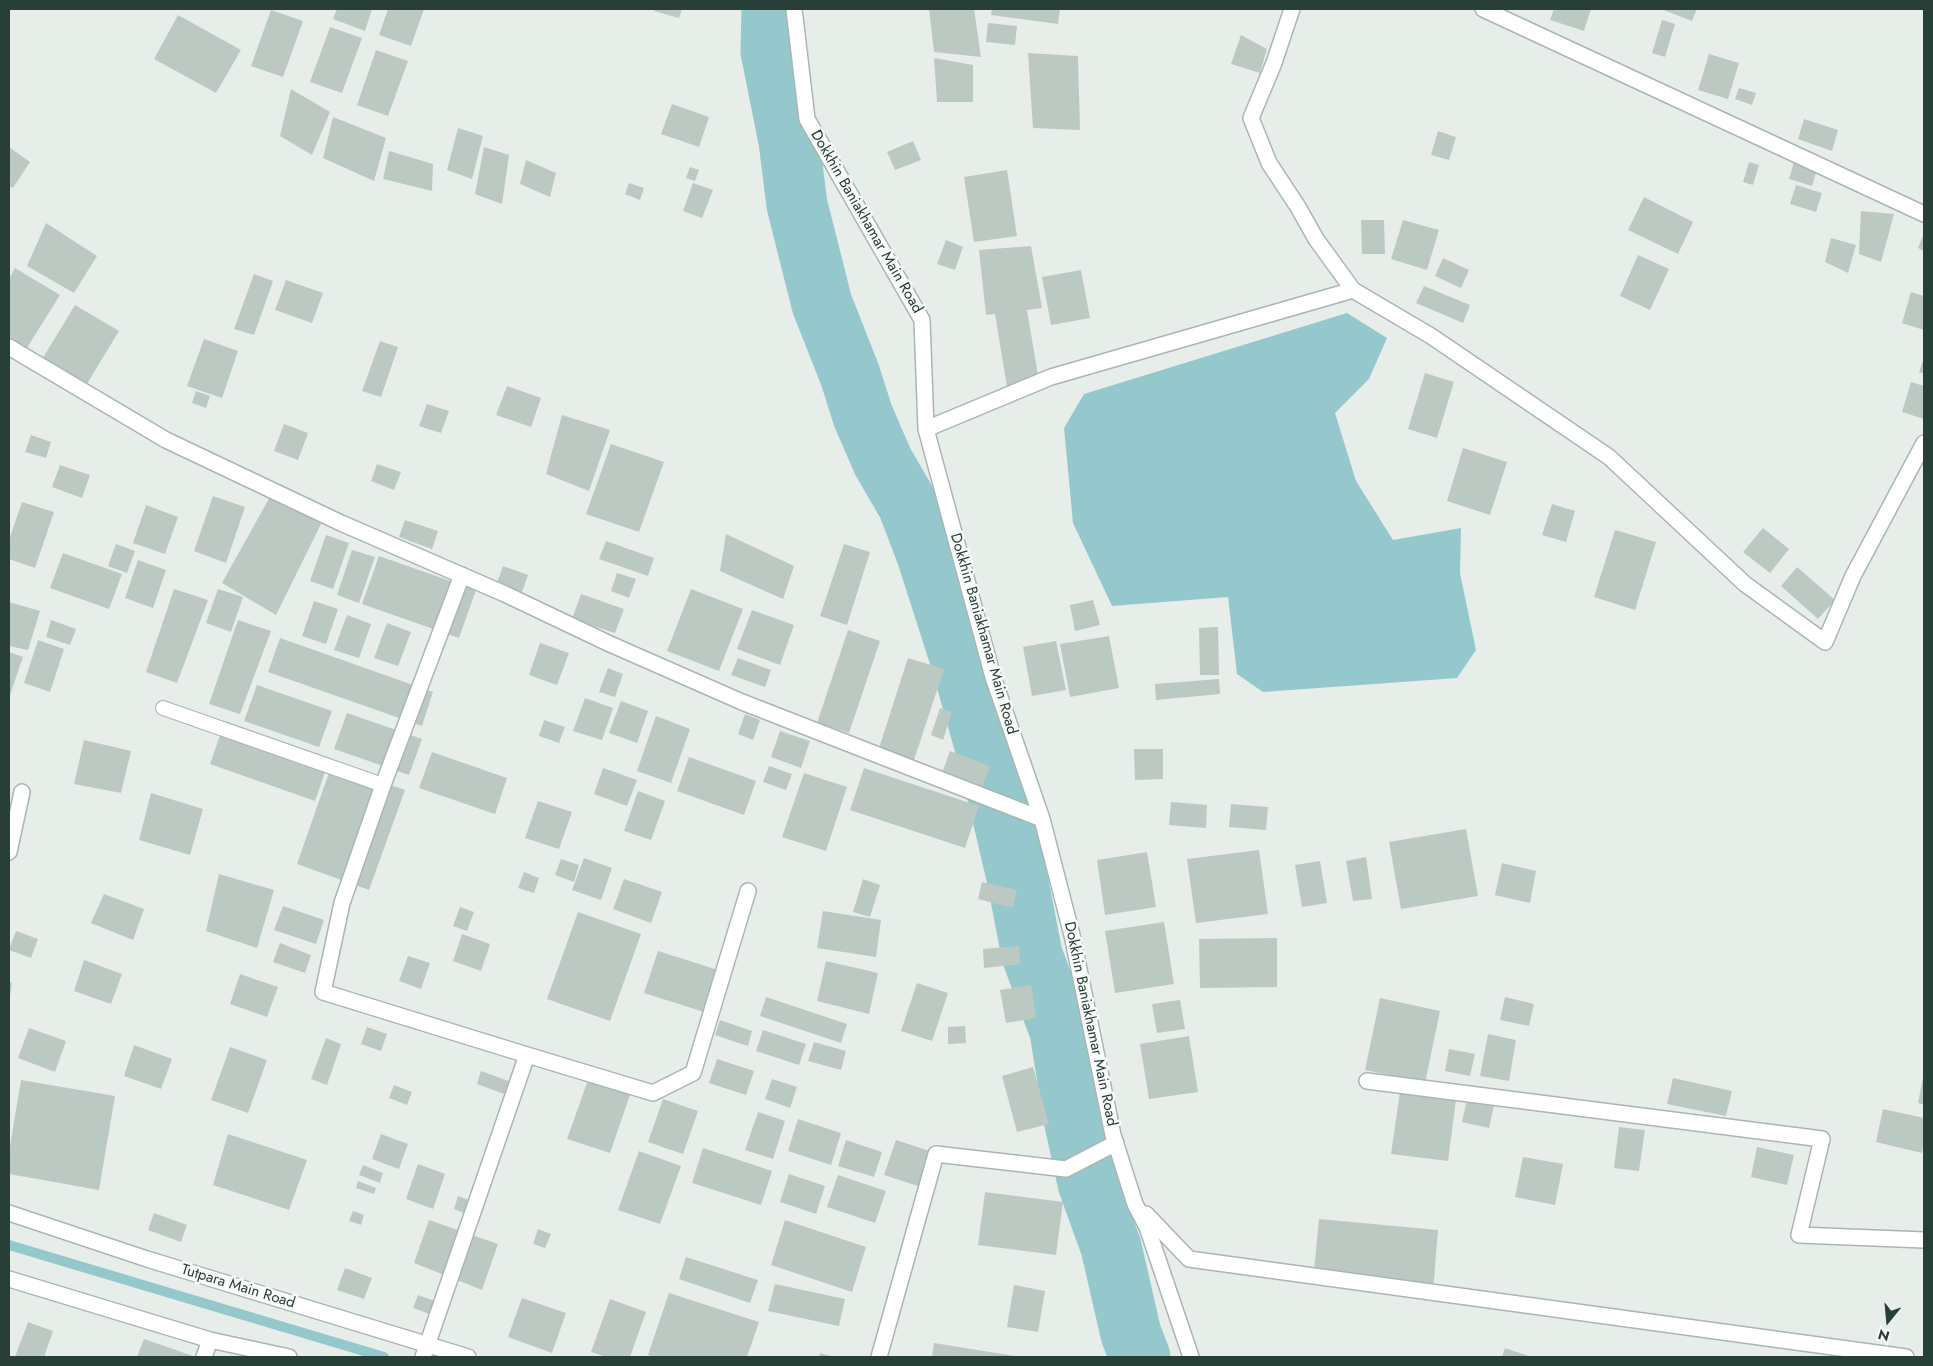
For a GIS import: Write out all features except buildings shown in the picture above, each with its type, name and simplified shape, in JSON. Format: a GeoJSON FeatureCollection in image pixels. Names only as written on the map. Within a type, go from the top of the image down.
{"type":"FeatureCollection","features":[{"type":"Feature","properties":{"kind":"street","name":"Dokkhin Baniakhamar Main Road"},"geometry":{"type":"LineString","coordinates":[[794,9],[807,119],[922,320],[926,429],[993,677],[1042,819],[1072,935],[1114,1144],[1135,1204],[1147,1227],[1191,1357]]}},
{"type":"Feature","properties":{"kind":"street"},"geometry":{"type":"LineString","coordinates":[[1292,9],[1274,63],[1251,118],[1269,163],[1298,207],[1316,239],[1353,290],[1431,336],[1609,457],[1745,584],[1824,642],[1853,576],[1924,443]]}},
{"type":"Feature","properties":{"kind":"street"},"geometry":{"type":"LineString","coordinates":[[1483,9],[1924,214]]}},
{"type":"Feature","properties":{"kind":"street"},"geometry":{"type":"LineString","coordinates":[[926,429],[1051,377],[1353,290]]}},
{"type":"Feature","properties":{"kind":"street"},"geometry":{"type":"LineString","coordinates":[[9,347],[166,440],[341,523],[505,594],[610,644],[742,702],[1042,819]]}},
{"type":"Feature","properties":{"kind":"street"},"geometry":{"type":"LineString","coordinates":[[462,576],[383,785],[342,903],[323,992],[653,1093],[693,1072],[748,891]]}},
{"type":"Feature","properties":{"kind":"street"},"geometry":{"type":"LineString","coordinates":[[9,852],[22,792]]}},
{"type":"Feature","properties":{"kind":"street"},"geometry":{"type":"LineString","coordinates":[[425,1351],[527,1054]]}},
{"type":"Feature","properties":{"kind":"street"},"geometry":{"type":"LineString","coordinates":[[1367,1080],[1822,1139],[1799,1235],[1924,1240]]}},
{"type":"Feature","properties":{"kind":"street"},"geometry":{"type":"LineString","coordinates":[[879,1357],[936,1154],[1066,1168],[1114,1144]]}},
{"type":"Feature","properties":{"kind":"street"},"geometry":{"type":"LineString","coordinates":[[1135,1204],[1189,1260],[1906,1357]]}},
{"type":"Feature","properties":{"kind":"street","name":"Tutpara Main Road"},"geometry":{"type":"LineString","coordinates":[[9,1213],[425,1351],[468,1357]]}},
{"type":"Feature","properties":{"kind":"street"},"geometry":{"type":"LineString","coordinates":[[9,1279],[210,1340],[289,1357]]}},
{"type":"Feature","properties":{"kind":"street"},"geometry":{"type":"LineString","coordinates":[[204,1357],[210,1340]]}},
{"type":"Feature","properties":{"kind":"lane"},"geometry":{"type":"LineString","coordinates":[[163,708],[383,785]]}},
{"type":"Feature","properties":{"kind":"water"},"geometry":{"type":"Polygon","coordinates":[[[1347,313],[1387,338],[1369,379],[1335,413],[1356,481],[1393,540],[1461,528],[1460,573],[1476,650],[1457,678],[1263,692],[1237,674],[1228,597],[1112,606],[1073,523],[1064,428],[1084,394],[1347,313]]]}},
{"type":"Feature","properties":{"kind":"waterway"},"geometry":{"type":"LineString","coordinates":[[772,9],[771,51],[789,141],[797,205],[822,304],[850,375],[863,416],[883,462],[908,505],[927,555],[961,661],[991,767],[1017,877],[1032,955],[1060,1031],[1074,1119],[1088,1183],[1111,1247],[1131,1334],[1140,1357]]}},
{"type":"Feature","properties":{"kind":"waterway"},"geometry":{"type":"LineString","coordinates":[[9,1245],[384,1357]]}}]}
